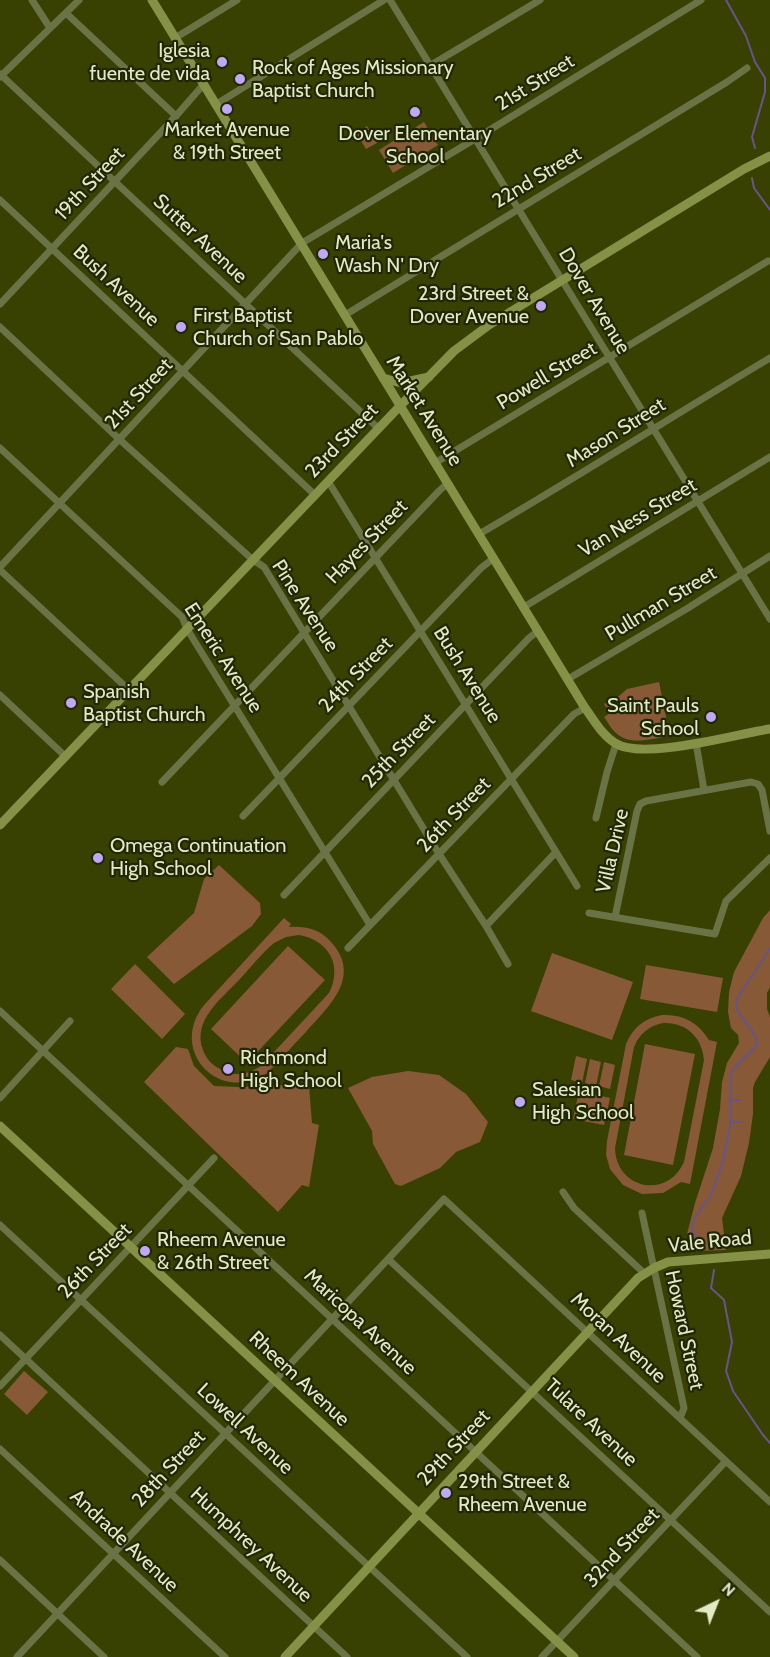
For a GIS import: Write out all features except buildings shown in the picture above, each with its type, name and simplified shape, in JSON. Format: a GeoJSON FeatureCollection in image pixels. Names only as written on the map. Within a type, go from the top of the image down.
{"type":"FeatureCollection","features":[{"type":"Feature","properties":{"kind":"street"},"geometry":{"type":"LineString","coordinates":[[32,0],[50,28]]}},
{"type":"Feature","properties":{"kind":"street"},"geometry":{"type":"LineString","coordinates":[[0,76],[79,0]]}},
{"type":"Feature","properties":{"kind":"street","name":"Market Avenue"},"geometry":{"type":"LineString","coordinates":[[152,0],[585,708],[599,728],[616,744]]}},
{"type":"Feature","properties":{"kind":"street"},"geometry":{"type":"LineString","coordinates":[[175,38],[237,0]]}},
{"type":"Feature","properties":{"kind":"street"},"geometry":{"type":"LineString","coordinates":[[215,105],[384,0]]}},
{"type":"Feature","properties":{"kind":"street","name":"Dover Avenue"},"geometry":{"type":"LineString","coordinates":[[390,0],[770,619]]}},
{"type":"Feature","properties":{"kind":"street"},"geometry":{"type":"LineString","coordinates":[[431,65],[540,0]]}},
{"type":"Feature","properties":{"kind":"street","name":"21st Street"},"geometry":{"type":"LineString","coordinates":[[0,568],[302,243],[475,140],[701,0]]}},
{"type":"Feature","properties":{"kind":"street"},"geometry":{"type":"LineString","coordinates":[[66,13],[176,116]]}},
{"type":"Feature","properties":{"kind":"street","name":"22nd Street"},"geometry":{"type":"LineString","coordinates":[[345,315],[747,68]]}},
{"type":"Feature","properties":{"kind":"street","name":"Sutter Avenue"},"geometry":{"type":"LineString","coordinates":[[0,76],[379,429]]}},
{"type":"Feature","properties":{"kind":"street","name":"19th Street"},"geometry":{"type":"LineString","coordinates":[[0,304],[203,85]]}},
{"type":"Feature","properties":{"kind":"street","name":"23rd Street"},"geometry":{"type":"LineString","coordinates":[[0,823],[454,351],[479,331],[744,169],[770,156]]}},
{"type":"Feature","properties":{"kind":"street","name":"Bush Avenue"},"geometry":{"type":"LineString","coordinates":[[0,200],[315,495]]}},
{"type":"Feature","properties":{"kind":"street","name":"Powell Street"},"geometry":{"type":"LineString","coordinates":[[435,463],[768,261]]}},
{"type":"Feature","properties":{"kind":"street","name":"Pine Avenue"},"geometry":{"type":"LineString","coordinates":[[0,327],[119,439],[253,560],[264,567],[508,964]]}},
{"type":"Feature","properties":{"kind":"street","name":"Mason Street"},"geometry":{"type":"LineString","coordinates":[[479,534],[564,485],[770,358]]}},
{"type":"Feature","properties":{"kind":"street"},"geometry":{"type":"LineString","coordinates":[[382,378],[401,383],[429,376]]}},
{"type":"Feature","properties":{"kind":"street","name":"Emeric Avenue"},"geometry":{"type":"LineString","coordinates":[[0,448],[182,617],[187,629],[370,925]]}},
{"type":"Feature","properties":{"kind":"street","name":"Van Ness Street"},"geometry":{"type":"LineString","coordinates":[[524,607],[770,457]]}},
{"type":"Feature","properties":{"kind":"street","name":"Bush Avenue"},"geometry":{"type":"LineString","coordinates":[[328,481],[577,886]]}},
{"type":"Feature","properties":{"kind":"street","name":"Hayes Street"},"geometry":{"type":"LineString","coordinates":[[162,782],[448,483]]}},
{"type":"Feature","properties":{"kind":"street","name":"Pullman Street"},"geometry":{"type":"LineString","coordinates":[[568,679],[770,556]]}},
{"type":"Feature","properties":{"kind":"street","name":"24th Street"},"geometry":{"type":"LineString","coordinates":[[243,816],[481,568],[494,558]]}},
{"type":"Feature","properties":{"kind":"street"},"geometry":{"type":"LineString","coordinates":[[0,568],[129,690]]}},
{"type":"Feature","properties":{"kind":"street","name":"25th Street"},"geometry":{"type":"LineString","coordinates":[[284,895],[538,631]]}},
{"type":"Feature","properties":{"kind":"street"},"geometry":{"type":"LineString","coordinates":[[0,695],[65,756]]}},
{"type":"Feature","properties":{"kind":"street","name":"26th Street"},"geometry":{"type":"LineString","coordinates":[[348,948],[574,714],[585,708]]}},
{"type":"Feature","properties":{"kind":"street"},"geometry":{"type":"LineString","coordinates":[[596,818],[616,744],[640,750],[666,748],[770,729]]}},
{"type":"Feature","properties":{"kind":"street"},"geometry":{"type":"LineString","coordinates":[[696,743],[704,790]]}},
{"type":"Feature","properties":{"kind":"street","name":"Villa Drive"},"geometry":{"type":"LineString","coordinates":[[770,831],[762,790],[758,784],[751,782],[640,804],[615,917],[715,934],[726,901],[770,858]]}},
{"type":"Feature","properties":{"kind":"street"},"geometry":{"type":"LineString","coordinates":[[486,926],[556,852]]}},
{"type":"Feature","properties":{"kind":"street"},"geometry":{"type":"LineString","coordinates":[[588,914],[615,917]]}},
{"type":"Feature","properties":{"kind":"street","name":"Maricopa Avenue"},"geometry":{"type":"LineString","coordinates":[[0,1011],[697,1657]]}},
{"type":"Feature","properties":{"kind":"street"},"geometry":{"type":"LineString","coordinates":[[0,1098],[70,1021]]}},
{"type":"Feature","properties":{"kind":"street","name":"Rheem Avenue"},"geometry":{"type":"LineString","coordinates":[[0,1126],[573,1657]]}},
{"type":"Feature","properties":{"kind":"street","name":"26th Street"},"geometry":{"type":"LineString","coordinates":[[0,1386],[214,1158]]}},
{"type":"Feature","properties":{"kind":"street"},"geometry":{"type":"LineString","coordinates":[[563,1192],[574,1208],[645,1274]]}},
{"type":"Feature","properties":{"kind":"street","name":"28th Street"},"geometry":{"type":"LineString","coordinates":[[17,1657],[444,1199]]}},
{"type":"Feature","properties":{"kind":"street","name":"Moran Avenue"},"geometry":{"type":"LineString","coordinates":[[444,1199],[770,1502]]}},
{"type":"Feature","properties":{"kind":"street","name":"Howard Street"},"geometry":{"type":"LineString","coordinates":[[642,1213],[684,1408],[680,1418]]}},
{"type":"Feature","properties":{"kind":"street","name":"Lowell Avenue"},"geometry":{"type":"LineString","coordinates":[[0,1225],[467,1657]]}},
{"type":"Feature","properties":{"kind":"street","name":"Vale Road"},"geometry":{"type":"LineString","coordinates":[[654,1268],[668,1262],[770,1254]]}},
{"type":"Feature","properties":{"kind":"street","name":"Tulare Avenue"},"geometry":{"type":"LineString","coordinates":[[388,1259],[770,1612]]}},
{"type":"Feature","properties":{"kind":"street","name":"29th Street"},"geometry":{"type":"LineString","coordinates":[[285,1657],[638,1278],[654,1268]]}},
{"type":"Feature","properties":{"kind":"street","name":"Humphrey Avenue"},"geometry":{"type":"LineString","coordinates":[[0,1335],[347,1657]]}},
{"type":"Feature","properties":{"kind":"street","name":"Andrade Avenue"},"geometry":{"type":"LineString","coordinates":[[0,1449],[225,1657]]}},
{"type":"Feature","properties":{"kind":"street","name":"32nd Street"},"geometry":{"type":"LineString","coordinates":[[542,1657],[726,1461]]}},
{"type":"Feature","properties":{"kind":"street"},"geometry":{"type":"LineString","coordinates":[[0,1560],[104,1657]]}},
{"type":"Feature","properties":{"kind":"shaded area"},"geometry":{"type":"Polygon","coordinates":[[[424,122],[438,145],[393,173],[379,150],[424,122]]]}},
{"type":"Feature","properties":{"kind":"shaded area"},"geometry":{"type":"Polygon","coordinates":[[[367,126],[377,143],[366,149],[356,133],[367,126]]]}},
{"type":"Feature","properties":{"kind":"shaded area"},"geometry":{"type":"Polygon","coordinates":[[[659,682],[668,736],[634,740],[616,733],[604,717],[610,713],[604,704],[627,689],[659,682]]]}},
{"type":"Feature","properties":{"kind":"shaded area"},"geometry":{"type":"Polygon","coordinates":[[[219,865],[260,903],[261,914],[252,926],[174,984],[147,957],[194,913],[204,879],[219,865]]]}},
{"type":"Feature","properties":{"kind":"shaded area"},"geometry":{"type":"Polygon","coordinates":[[[770,910],[770,987],[767,993],[767,1009],[770,1017],[770,1057],[753,1088],[753,1114],[749,1143],[741,1176],[722,1218],[726,1250],[693,1251],[687,1234],[713,1148],[722,1082],[727,1063],[739,1043],[738,1035],[731,1028],[728,1012],[729,992],[734,972],[763,918],[770,910]]]}},
{"type":"Feature","properties":{"kind":"shaded area"},"geometry":{"type":"Polygon","coordinates":[[[284,918],[291,924],[289,927],[306,928],[322,934],[340,955],[344,967],[339,991],[323,1013],[267,1073],[249,1081],[232,1082],[216,1077],[204,1068],[195,1055],[192,1039],[194,1022],[204,1005],[284,918]],[[299,935],[286,937],[274,943],[210,1011],[201,1030],[201,1039],[203,1050],[210,1062],[227,1072],[237,1074],[247,1073],[261,1066],[329,993],[333,983],[334,964],[325,948],[299,935]]]}},
{"type":"Feature","properties":{"kind":"shaded area"},"geometry":{"type":"Polygon","coordinates":[[[288,946],[325,980],[247,1063],[211,1029],[288,946]]]}},
{"type":"Feature","properties":{"kind":"shaded area"},"geometry":{"type":"Polygon","coordinates":[[[552,953],[633,982],[612,1040],[531,1011],[552,953]]]}},
{"type":"Feature","properties":{"kind":"shaded area"},"geometry":{"type":"Polygon","coordinates":[[[135,964],[185,1014],[162,1039],[111,989],[135,964]]]}},
{"type":"Feature","properties":{"kind":"shaded area"},"geometry":{"type":"Polygon","coordinates":[[[646,965],[723,978],[717,1012],[640,999],[646,965]]]}},
{"type":"Feature","properties":{"kind":"shaded area"},"geometry":{"type":"Polygon","coordinates":[[[670,1015],[689,1020],[700,1028],[709,1040],[717,1042],[690,1184],[681,1182],[663,1193],[642,1194],[623,1185],[610,1169],[606,1155],[607,1141],[626,1044],[636,1028],[656,1016],[670,1015]],[[671,1023],[649,1028],[634,1047],[615,1148],[618,1162],[624,1173],[644,1185],[666,1182],[676,1174],[684,1162],[704,1060],[700,1044],[691,1032],[671,1023]]]}},
{"type":"Feature","properties":{"kind":"shaded area"},"geometry":{"type":"Polygon","coordinates":[[[645,1044],[695,1054],[673,1165],[624,1155],[645,1044]]]}},
{"type":"Feature","properties":{"kind":"shaded area"},"geometry":{"type":"Polygon","coordinates":[[[176,1047],[188,1049],[194,1066],[214,1086],[305,1084],[309,1086],[312,1123],[319,1125],[309,1187],[302,1185],[278,1212],[144,1082],[176,1047]]]}},
{"type":"Feature","properties":{"kind":"shaded area"},"geometry":{"type":"Polygon","coordinates":[[[576,1056],[587,1059],[582,1083],[571,1080],[576,1056]]]}},
{"type":"Feature","properties":{"kind":"shaded area"},"geometry":{"type":"Polygon","coordinates":[[[590,1059],[601,1062],[596,1086],[585,1083],[590,1059]]]}},
{"type":"Feature","properties":{"kind":"shaded area"},"geometry":{"type":"Polygon","coordinates":[[[604,1062],[615,1065],[610,1089],[599,1086],[604,1062]]]}},
{"type":"Feature","properties":{"kind":"shaded area"},"geometry":{"type":"Polygon","coordinates":[[[408,1071],[439,1075],[466,1094],[488,1122],[480,1142],[456,1152],[440,1168],[401,1186],[395,1184],[373,1144],[372,1131],[348,1088],[372,1077],[408,1071]]]}},
{"type":"Feature","properties":{"kind":"shaded area"},"geometry":{"type":"Polygon","coordinates":[[[579,1091],[610,1098],[604,1125],[573,1119],[579,1091]]]}},
{"type":"Feature","properties":{"kind":"shaded area"},"geometry":{"type":"Polygon","coordinates":[[[24,1371],[48,1392],[27,1415],[4,1394],[24,1371]]]}},
{"type":"Feature","properties":{"kind":"waterway"},"geometry":{"type":"LineString","coordinates":[[726,0],[765,78],[765,92],[752,137],[755,148]]}},
{"type":"Feature","properties":{"kind":"waterway"},"geometry":{"type":"LineString","coordinates":[[752,178],[754,188],[770,210]]}},
{"type":"Feature","properties":{"kind":"waterway"},"geometry":{"type":"LineString","coordinates":[[703,1249],[692,1226],[694,1219],[711,1195],[723,1161],[730,1127],[731,1075],[736,1066],[757,1045],[753,1032],[738,1012],[737,999],[770,948]]}},
{"type":"Feature","properties":{"kind":"waterway"},"geometry":{"type":"LineString","coordinates":[[731,1100],[740,1100]]}},
{"type":"Feature","properties":{"kind":"waterway"},"geometry":{"type":"LineString","coordinates":[[730,1122],[741,1122]]}},
{"type":"Feature","properties":{"kind":"waterway"},"geometry":{"type":"LineString","coordinates":[[714,1270],[711,1288],[724,1300],[732,1342],[726,1371],[733,1391],[770,1443]]}},
{"type":"Feature","properties":{"kind":"place","name":"Iglesia fuente de vida"},"geometry":{"type":"Point","coordinates":[222,62]}},
{"type":"Feature","properties":{"kind":"place","name":"Rock of Ages Missionary Baptist Church"},"geometry":{"type":"Point","coordinates":[240,79]}},
{"type":"Feature","properties":{"kind":"place","name":"Market Avenue & 19th Street"},"geometry":{"type":"Point","coordinates":[227,109]}},
{"type":"Feature","properties":{"kind":"place","name":"Dover Elementary School"},"geometry":{"type":"Point","coordinates":[415,112]}},
{"type":"Feature","properties":{"kind":"place","name":"Maria's Wash N' Dry"},"geometry":{"type":"Point","coordinates":[323,254]}},
{"type":"Feature","properties":{"kind":"place","name":"23rd Street & Dover Avenue"},"geometry":{"type":"Point","coordinates":[541,306]}},
{"type":"Feature","properties":{"kind":"place","name":"First Baptist Church of San Pablo"},"geometry":{"type":"Point","coordinates":[181,327]}},
{"type":"Feature","properties":{"kind":"place","name":"Spanish Baptist Church"},"geometry":{"type":"Point","coordinates":[71,703]}},
{"type":"Feature","properties":{"kind":"place","name":"Saint Pauls School"},"geometry":{"type":"Point","coordinates":[711,717]}},
{"type":"Feature","properties":{"kind":"place","name":"Omega Continuation High School"},"geometry":{"type":"Point","coordinates":[98,858]}},
{"type":"Feature","properties":{"kind":"place","name":"Richmond High School"},"geometry":{"type":"Point","coordinates":[228,1069]}},
{"type":"Feature","properties":{"kind":"place","name":"Salesian High School"},"geometry":{"type":"Point","coordinates":[520,1102]}},
{"type":"Feature","properties":{"kind":"place","name":"Rheem Avenue & 26th Street"},"geometry":{"type":"Point","coordinates":[145,1251]}},
{"type":"Feature","properties":{"kind":"place","name":"29th Street & Rheem Avenue"},"geometry":{"type":"Point","coordinates":[446,1493]}}]}
